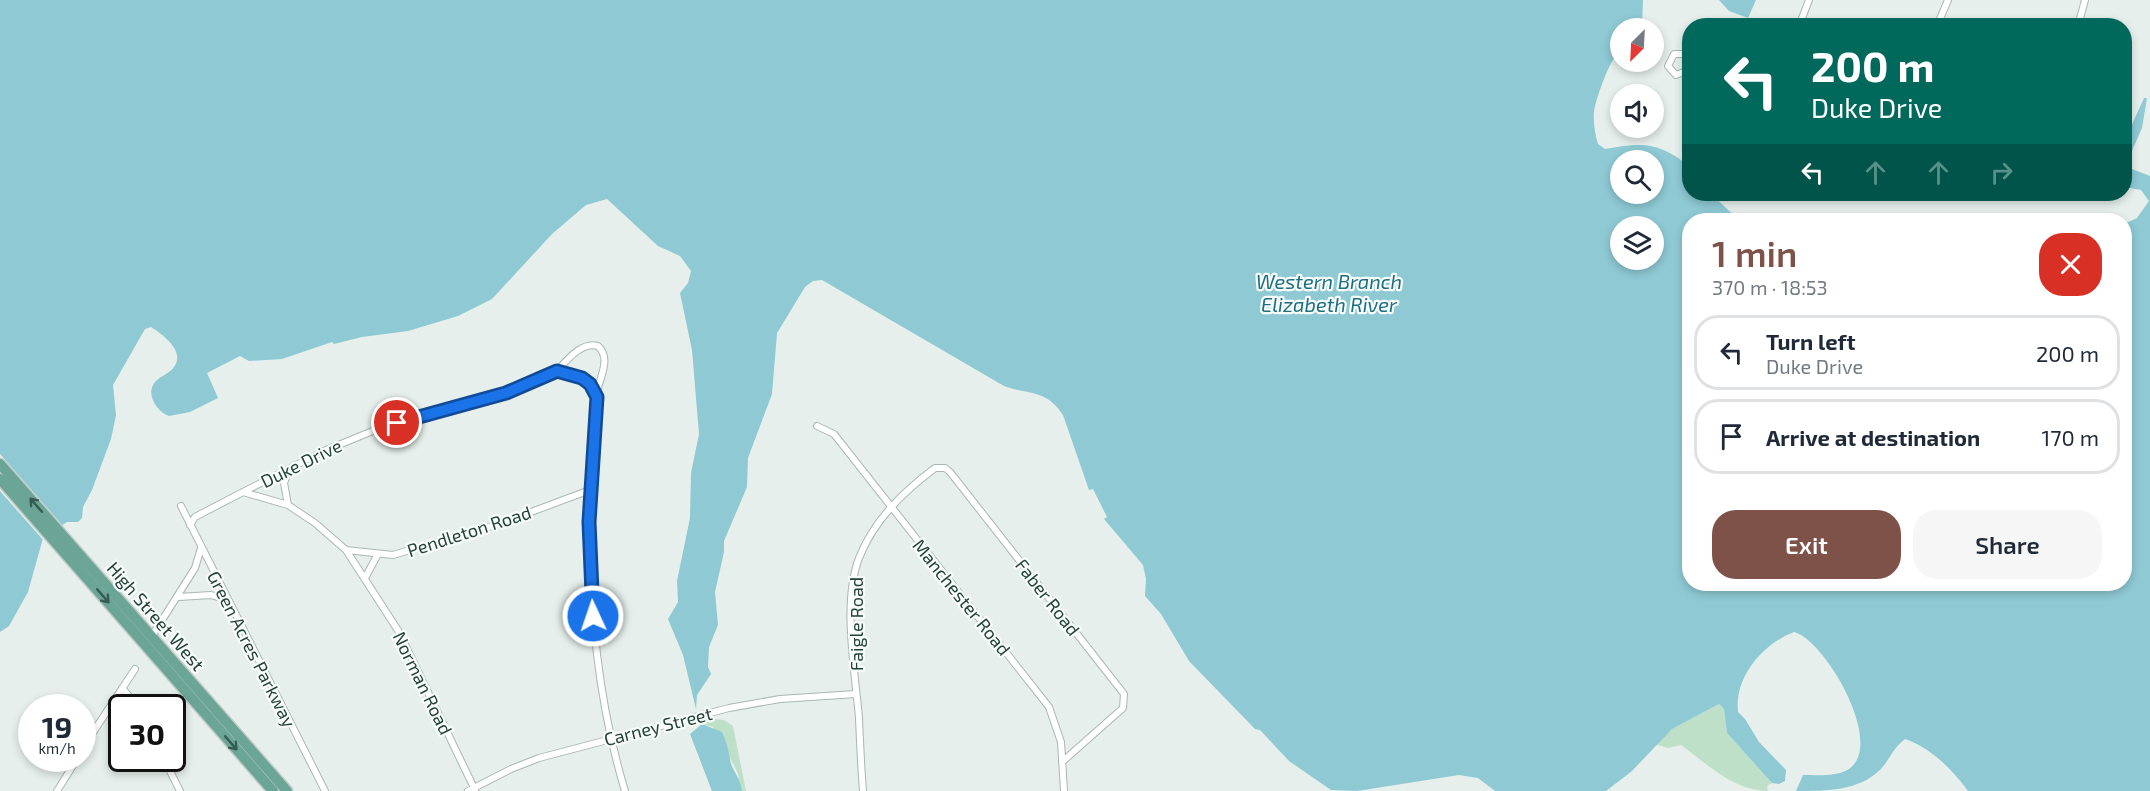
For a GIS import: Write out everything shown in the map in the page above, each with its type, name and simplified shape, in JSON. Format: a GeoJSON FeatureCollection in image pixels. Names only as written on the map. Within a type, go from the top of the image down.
{"type":"FeatureCollection","features":[{"type":"Feature","properties":{"kind":"main road","name":"High Street West"},"geometry":{"type":"LineString","coordinates":[[0,464],[68,549],[273,791]]}},
{"type":"Feature","properties":{"kind":"main road","name":"High Street West"},"geometry":{"type":"LineString","coordinates":[[0,479],[152,636],[287,791]]}},
{"type":"Feature","properties":{"kind":"street"},"geometry":{"type":"LineString","coordinates":[[1802,18],[1809,0]]}},
{"type":"Feature","properties":{"kind":"street"},"geometry":{"type":"LineString","coordinates":[[1940,18],[1948,0]]}},
{"type":"Feature","properties":{"kind":"street"},"geometry":{"type":"LineString","coordinates":[[2080,18],[2085,0]]}},
{"type":"Feature","properties":{"kind":"street"},"geometry":{"type":"LineString","coordinates":[[1682,54],[1674,54],[1668,66],[1676,75],[1682,73]]}},
{"type":"Feature","properties":{"kind":"street","name":"Duke Drive"},"geometry":{"type":"LineString","coordinates":[[190,525],[195,517],[243,492],[375,430],[506,393],[557,371],[588,345],[598,346],[604,361],[596,394],[589,522],[593,616],[599,674],[610,739],[625,791]]}},
{"type":"Feature","properties":{"kind":"street"},"geometry":{"type":"LineString","coordinates":[[557,371],[582,378],[590,384],[596,394]]}},
{"type":"Feature","properties":{"kind":"street","name":"Manchester Road"},"geometry":{"type":"LineString","coordinates":[[817,426],[834,434],[1049,707],[1058,728],[1064,791]]}},
{"type":"Feature","properties":{"kind":"street","name":"Faigle Road"},"geometry":{"type":"LineString","coordinates":[[863,791],[853,650],[853,583],[860,557],[868,539],[892,506],[935,468],[945,468],[950,472]]}},
{"type":"Feature","properties":{"kind":"street"},"geometry":{"type":"LineString","coordinates":[[288,469],[284,483],[288,505]]}},
{"type":"Feature","properties":{"kind":"street","name":"Faber Road"},"geometry":{"type":"LineString","coordinates":[[950,472],[1123,692],[1125,699],[1123,708],[1109,723],[1062,762]]}},
{"type":"Feature","properties":{"kind":"street","name":"Pendleton Road"},"geometry":{"type":"LineString","coordinates":[[346,550],[393,555],[499,524],[591,490]]}},
{"type":"Feature","properties":{"kind":"street","name":"Norman Road"},"geometry":{"type":"LineString","coordinates":[[243,492],[288,505],[315,523],[346,550],[399,632],[472,790]]}},
{"type":"Feature","properties":{"kind":"street","name":"Green Acres Parkway"},"geometry":{"type":"LineString","coordinates":[[181,506],[324,791]]}},
{"type":"Feature","properties":{"kind":"street"},"geometry":{"type":"LineString","coordinates":[[152,636],[179,597],[195,568],[201,548]]}},
{"type":"Feature","properties":{"kind":"street"},"geometry":{"type":"LineString","coordinates":[[365,578],[378,554]]}},
{"type":"Feature","properties":{"kind":"street"},"geometry":{"type":"LineString","coordinates":[[179,597],[211,595],[227,600]]}},
{"type":"Feature","properties":{"kind":"street"},"geometry":{"type":"LineString","coordinates":[[96,728],[135,669]]}},
{"type":"Feature","properties":{"kind":"street"},"geometry":{"type":"LineString","coordinates":[[122,688],[127,694]]}},
{"type":"Feature","properties":{"kind":"street","name":"Carney Street"},"geometry":{"type":"LineString","coordinates":[[472,790],[539,758],[751,703],[856,694]]}},
{"type":"Feature","properties":{"kind":"street"},"geometry":{"type":"LineString","coordinates":[[57,791],[69,772]]}},
{"type":"Feature","properties":{"kind":"street"},"geometry":{"type":"LineString","coordinates":[[170,772],[180,791]]}},
{"type":"Feature","properties":{"kind":"green space"},"geometry":{"type":"Polygon","coordinates":[[[1719,704],[1724,709],[1727,733],[1772,783],[1767,786],[1768,791],[1756,790],[1732,781],[1681,745],[1668,748],[1655,744],[1672,729],[1719,704]]]}},
{"type":"Feature","properties":{"kind":"green space"},"geometry":{"type":"Polygon","coordinates":[[[716,719],[724,720],[733,726],[746,791],[742,791],[737,771],[713,727],[702,724],[716,719]]]}},
{"type":"Feature","properties":{"kind":"water","name":"Western Branch Elizabeth River"},"geometry":{"type":"Polygon","coordinates":[[[0,0],[1643,0],[1642,18],[1610,18],[1610,66],[1594,111],[1595,132],[1598,144],[1605,149],[1640,145],[1664,150],[1610,150],[1610,204],[1664,204],[1664,150],[1682,161],[1682,201],[1719,201],[1731,213],[1682,213],[1682,591],[2132,591],[2132,220],[2137,218],[2149,201],[2141,190],[2132,188],[2132,169],[2150,176],[2150,791],[1968,791],[1940,760],[1924,748],[1905,739],[1897,746],[1881,769],[1863,782],[1831,790],[1796,791],[1803,775],[1833,774],[1849,769],[1858,756],[1860,738],[1856,716],[1847,693],[1834,672],[1806,639],[1794,632],[1771,645],[1752,664],[1738,699],[1738,712],[1759,742],[1786,770],[1785,781],[1779,784],[1772,783],[1727,733],[1724,709],[1719,704],[1672,729],[1632,771],[1606,791],[1495,791],[1478,778],[1459,775],[1357,791],[1331,790],[1289,761],[1189,661],[1161,614],[1145,596],[1146,579],[1143,565],[1104,519],[1107,517],[1093,489],[1089,490],[1063,415],[1057,407],[1036,394],[1004,386],[822,280],[813,281],[805,287],[777,333],[772,394],[748,458],[747,487],[724,541],[724,552],[715,592],[718,625],[709,647],[708,667],[711,674],[697,695],[696,709],[683,655],[668,619],[678,602],[677,581],[690,518],[691,473],[699,434],[692,350],[680,293],[688,283],[691,271],[680,256],[658,246],[607,199],[586,205],[552,234],[492,299],[458,316],[408,331],[362,337],[334,344],[332,342],[282,359],[249,361],[240,356],[207,373],[218,398],[190,412],[169,416],[160,411],[154,402],[152,387],[157,380],[174,367],[177,355],[175,349],[161,334],[151,327],[145,329],[113,385],[116,415],[111,439],[92,490],[83,507],[82,518],[78,522],[67,522],[43,538],[28,592],[9,626],[0,632],[0,0]]]}},
{"type":"Feature","properties":{"kind":"water"},"geometry":{"type":"Polygon","coordinates":[[[1719,0],[1756,0],[1748,18],[1729,11],[1719,0]]]}},
{"type":"Feature","properties":{"kind":"water","name":"Western Branch Elizabeth River"},"geometry":{"type":"Polygon","coordinates":[[[2144,98],[2147,98],[2142,128],[2132,151],[2132,124],[2144,98]]]}},
{"type":"Feature","properties":{"kind":"water"},"geometry":{"type":"Polygon","coordinates":[[[702,724],[722,732],[742,791],[712,791],[690,734],[702,724]]]}},
{"type":"Feature","properties":{"kind":"pier"},"geometry":{"type":"Polygon","coordinates":[[[0,454],[64,527],[44,541],[0,491],[0,454]]]}},
{"type":"Feature","properties":{"kind":"route"},"geometry":{"type":"LineString","coordinates":[[397,423],[506,393],[557,371],[572,374],[590,384],[597,397],[589,522],[593,616]]}}]}
